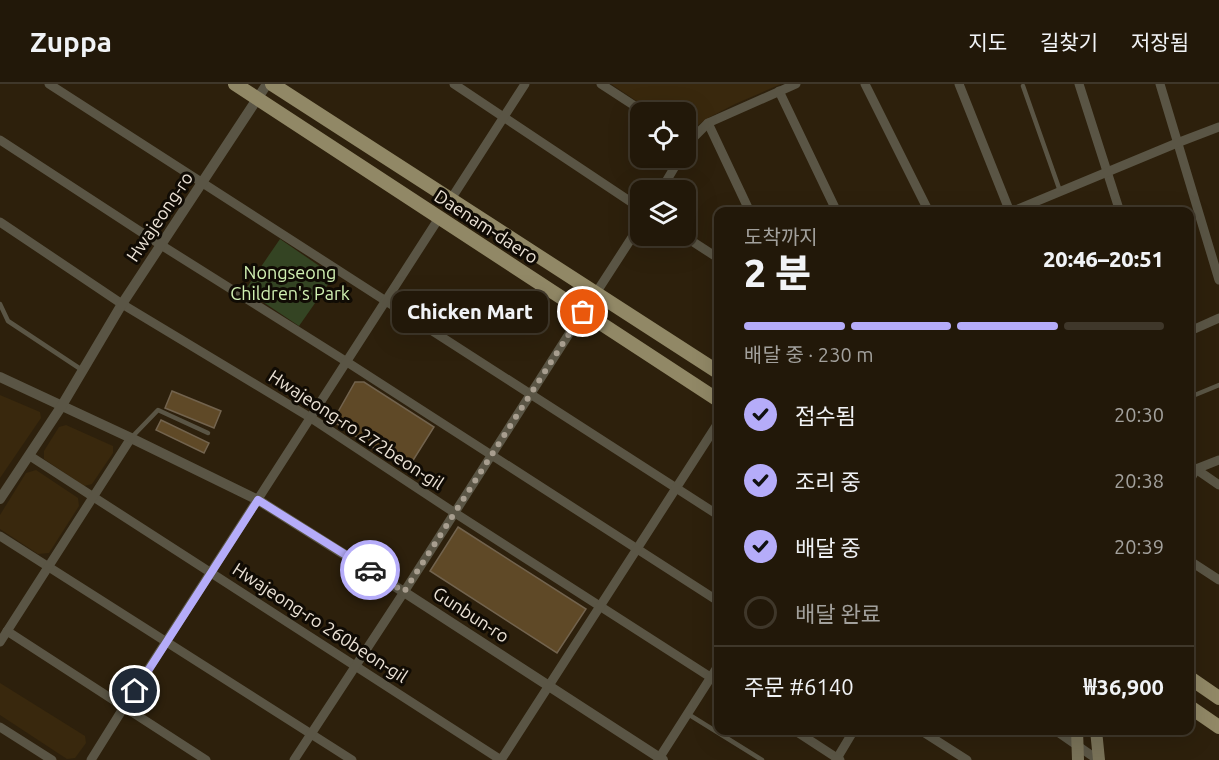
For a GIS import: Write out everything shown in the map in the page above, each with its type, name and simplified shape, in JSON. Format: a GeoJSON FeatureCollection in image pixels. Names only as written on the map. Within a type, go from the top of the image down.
{"type":"FeatureCollection","features":[{"type":"Feature","properties":{"kind":"main road","name":"Daenam-daero"},"geometry":{"type":"LineString","coordinates":[[235,84],[714,397]]}},
{"type":"Feature","properties":{"kind":"main road","name":"Daenam-daero"},"geometry":{"type":"LineString","coordinates":[[272,84],[714,369]]}},
{"type":"Feature","properties":{"kind":"main road"},"geometry":{"type":"LineString","coordinates":[[1194,681],[1219,698]]}},
{"type":"Feature","properties":{"kind":"main road"},"geometry":{"type":"LineString","coordinates":[[1194,710],[1219,727]]}},
{"type":"Feature","properties":{"kind":"main road"},"geometry":{"type":"LineString","coordinates":[[1077,735],[1078,760]]}},
{"type":"Feature","properties":{"kind":"main road"},"geometry":{"type":"LineString","coordinates":[[1096,735],[1099,760]]}},
{"type":"Feature","properties":{"kind":"street"},"geometry":{"type":"LineString","coordinates":[[49,84],[714,512]]}},
{"type":"Feature","properties":{"kind":"street","name":"Hwajeong-ro"},"geometry":{"type":"LineString","coordinates":[[0,499],[61,407],[122,304],[267,84]]}},
{"type":"Feature","properties":{"kind":"street"},"geometry":{"type":"LineString","coordinates":[[454,84],[630,201]]}},
{"type":"Feature","properties":{"kind":"street"},"geometry":{"type":"LineString","coordinates":[[451,199],[525,84]]}},
{"type":"Feature","properties":{"kind":"street"},"geometry":{"type":"LineString","coordinates":[[601,84],[630,103]]}},
{"type":"Feature","properties":{"kind":"street"},"geometry":{"type":"LineString","coordinates":[[696,134],[708,123],[796,84]]}},
{"type":"Feature","properties":{"kind":"street"},"geometry":{"type":"LineString","coordinates":[[865,84],[926,207]]}},
{"type":"Feature","properties":{"kind":"street"},"geometry":{"type":"LineString","coordinates":[[959,84],[1008,207]]}},
{"type":"Feature","properties":{"kind":"street"},"geometry":{"type":"LineString","coordinates":[[1079,84],[1118,207]]}},
{"type":"Feature","properties":{"kind":"street"},"geometry":{"type":"LineString","coordinates":[[1160,84],[1219,280]]}},
{"type":"Feature","properties":{"kind":"street"},"geometry":{"type":"LineString","coordinates":[[779,91],[835,207]]}},
{"type":"Feature","properties":{"kind":"street"},"geometry":{"type":"LineString","coordinates":[[708,123],[748,207]]}},
{"type":"Feature","properties":{"kind":"street"},"geometry":{"type":"LineString","coordinates":[[1022,207],[1219,127]]}},
{"type":"Feature","properties":{"kind":"street"},"geometry":{"type":"LineString","coordinates":[[0,140],[160,245],[347,362],[714,598]]}},
{"type":"Feature","properties":{"kind":"street"},"geometry":{"type":"LineString","coordinates":[[91,760],[439,218]]}},
{"type":"Feature","properties":{"kind":"street","name":"Hwajeong-ro 272beon-gil"},"geometry":{"type":"LineString","coordinates":[[0,222],[122,304],[311,418],[714,679]]}},
{"type":"Feature","properties":{"kind":"street"},"geometry":{"type":"LineString","coordinates":[[596,293],[630,240]]}},
{"type":"Feature","properties":{"kind":"street"},"geometry":{"type":"LineString","coordinates":[[696,244],[714,255]]}},
{"type":"Feature","properties":{"kind":"street"},"geometry":{"type":"LineString","coordinates":[[294,760],[583,312]]}},
{"type":"Feature","properties":{"kind":"street"},"geometry":{"type":"LineString","coordinates":[[1194,329],[1219,318]]}},
{"type":"Feature","properties":{"kind":"street","name":"Gunbun-ro"},"geometry":{"type":"LineString","coordinates":[[0,377],[258,500],[660,759]]}},
{"type":"Feature","properties":{"kind":"street"},"geometry":{"type":"LineString","coordinates":[[501,760],[714,429]]}},
{"type":"Feature","properties":{"kind":"street"},"geometry":{"type":"LineString","coordinates":[[0,642],[131,438]]}},
{"type":"Feature","properties":{"kind":"street","name":"Hwajeong-ro 260beon-gil"},"geometry":{"type":"LineString","coordinates":[[30,456],[501,760]]}},
{"type":"Feature","properties":{"kind":"street"},"geometry":{"type":"LineString","coordinates":[[1194,467],[1219,460]]}},
{"type":"Feature","properties":{"kind":"street"},"geometry":{"type":"LineString","coordinates":[[1194,468],[1219,485]]}},
{"type":"Feature","properties":{"kind":"street"},"geometry":{"type":"LineString","coordinates":[[0,536],[352,760]]}},
{"type":"Feature","properties":{"kind":"street"},"geometry":{"type":"LineString","coordinates":[[1194,564],[1219,580]]}},
{"type":"Feature","properties":{"kind":"street"},"geometry":{"type":"LineString","coordinates":[[7,631],[206,760]]}},
{"type":"Feature","properties":{"kind":"street"},"geometry":{"type":"LineString","coordinates":[[660,759],[688,714],[714,681]]}},
{"type":"Feature","properties":{"kind":"street"},"geometry":{"type":"LineString","coordinates":[[0,727],[52,760]]}},
{"type":"Feature","properties":{"kind":"street"},"geometry":{"type":"LineString","coordinates":[[801,735],[837,759],[851,735]]}},
{"type":"Feature","properties":{"kind":"street"},"geometry":{"type":"LineString","coordinates":[[928,735],[967,760]]}},
{"type":"Feature","properties":{"kind":"street"},"geometry":{"type":"LineString","coordinates":[[1062,735],[1099,760]]}},
{"type":"Feature","properties":{"kind":"lane"},"geometry":{"type":"LineString","coordinates":[[1023,86],[1060,191]]}},
{"type":"Feature","properties":{"kind":"lane"},"geometry":{"type":"LineString","coordinates":[[0,304],[8,321],[82,370]]}},
{"type":"Feature","properties":{"kind":"lane"},"geometry":{"type":"LineString","coordinates":[[1194,395],[1219,385]]}},
{"type":"Feature","properties":{"kind":"lane"},"geometry":{"type":"LineString","coordinates":[[131,438],[158,411],[208,433]]}},
{"type":"Feature","properties":{"kind":"lane"},"geometry":{"type":"LineString","coordinates":[[688,714],[714,730]]}},
{"type":"Feature","properties":{"kind":"lane"},"geometry":{"type":"LineString","coordinates":[[722,735],[762,760]]}},
{"type":"Feature","properties":{"kind":"shaded area"},"geometry":{"type":"Polygon","coordinates":[[[611,84],[781,84],[735,104],[696,126],[696,102],[638,102],[611,84]]]}},
{"type":"Feature","properties":{"kind":"shaded area"},"geometry":{"type":"Polygon","coordinates":[[[0,395],[40,412],[41,418],[0,478],[0,395]]]}},
{"type":"Feature","properties":{"kind":"shaded area"},"geometry":{"type":"Polygon","coordinates":[[[66,425],[113,446],[113,453],[92,484],[84,486],[44,459],[44,451],[59,427],[66,425]]]}},
{"type":"Feature","properties":{"kind":"shaded area"},"geometry":{"type":"Polygon","coordinates":[[[36,470],[78,498],[79,506],[49,553],[38,554],[0,529],[0,515],[26,473],[36,470]]]}},
{"type":"Feature","properties":{"kind":"shaded area"},"geometry":{"type":"Polygon","coordinates":[[[0,683],[85,736],[86,743],[75,758],[67,759],[0,715],[0,683]]]}},
{"type":"Feature","properties":{"kind":"green space","name":"Nongseong Children's Park"},"geometry":{"type":"Polygon","coordinates":[[[280,239],[334,276],[299,326],[245,290],[280,239]]]}},
{"type":"Feature","properties":{"kind":"building"},"geometry":{"type":"Polygon","coordinates":[[[355,382],[364,382],[434,427],[407,470],[337,424],[334,419],[355,382]]]}},
{"type":"Feature","properties":{"kind":"building"},"geometry":{"type":"Polygon","coordinates":[[[172,391],[221,411],[214,428],[165,408],[172,391]]]}},
{"type":"Feature","properties":{"kind":"building"},"geometry":{"type":"Polygon","coordinates":[[[161,420],[209,443],[204,453],[156,430],[161,420]]]}},
{"type":"Feature","properties":{"kind":"building"},"geometry":{"type":"Polygon","coordinates":[[[458,527],[586,609],[557,653],[430,571],[458,527]]]}},
{"type":"Feature","properties":{"kind":"way so far"},"geometry":{"type":"LineString","coordinates":[[370,570],[404,592],[583,312]]}},
{"type":"Feature","properties":{"kind":"place","name":"Chicken Mart"},"geometry":{"type":"Point","coordinates":[583,312]}},
{"type":"Feature","properties":{"kind":"route"},"geometry":{"type":"LineString","coordinates":[[135,691],[258,500],[370,570]]}}]}
